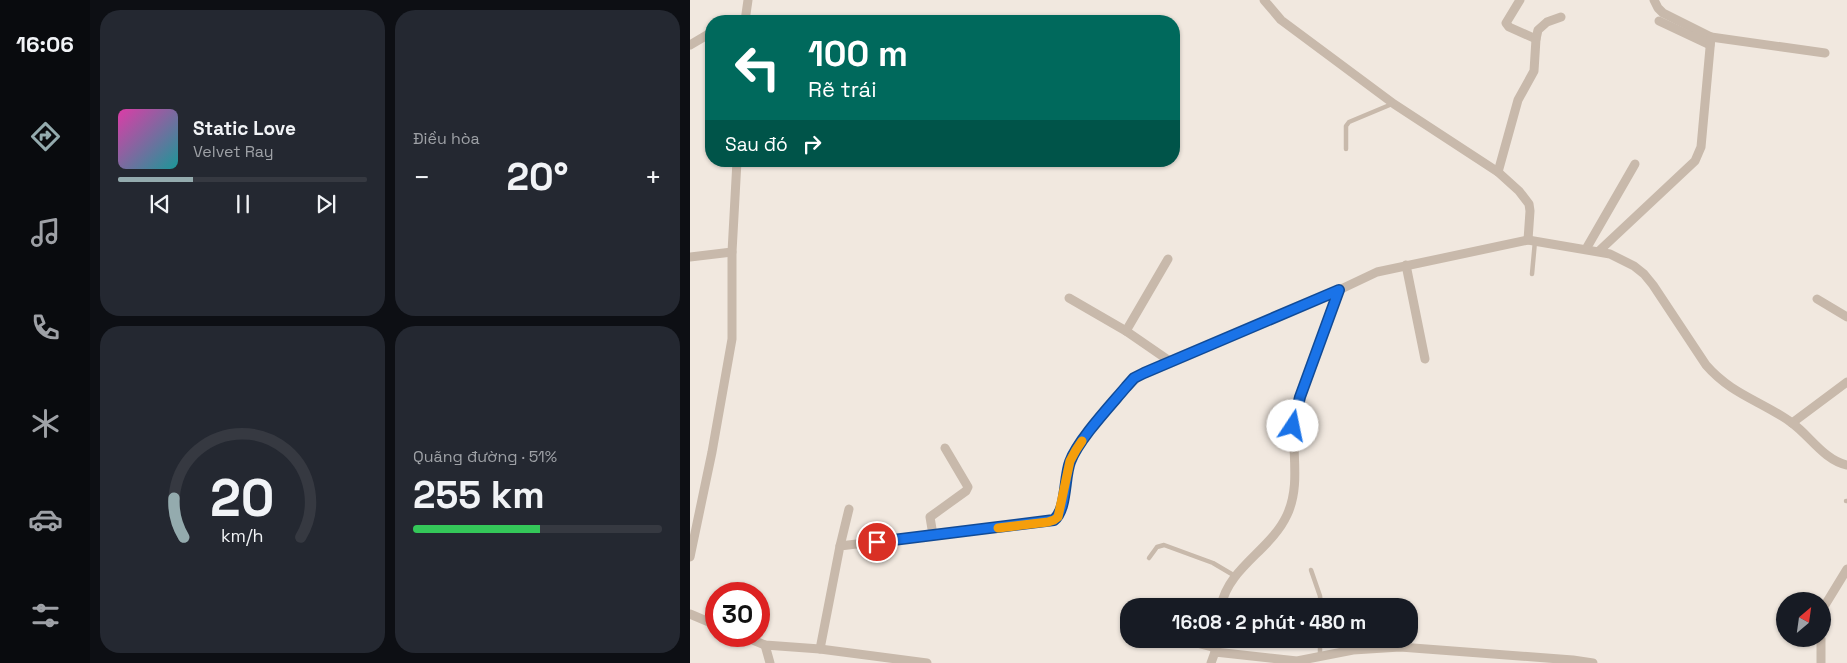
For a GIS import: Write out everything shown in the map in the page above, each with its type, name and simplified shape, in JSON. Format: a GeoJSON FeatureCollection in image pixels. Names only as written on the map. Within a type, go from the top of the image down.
{"type":"FeatureCollection","features":[{"type":"Feature","properties":{"kind":"street"},"geometry":{"type":"LineString","coordinates":[[746,15],[748,0]]}},
{"type":"Feature","properties":{"kind":"street"},"geometry":{"type":"LineString","coordinates":[[1264,0],[1281,20],[1394,104],[1498,172],[1519,191],[1529,204],[1531,241]]}},
{"type":"Feature","properties":{"kind":"street"},"geometry":{"type":"LineString","coordinates":[[1520,0],[1506,23],[1509,27],[1536,39]]}},
{"type":"Feature","properties":{"kind":"street"},"geometry":{"type":"LineString","coordinates":[[1654,0],[1658,8],[1671,18],[1710,41]]}},
{"type":"Feature","properties":{"kind":"street"},"geometry":{"type":"LineString","coordinates":[[1498,172],[1516,103],[1534,71],[1538,30],[1553,18],[1561,17]]}},
{"type":"Feature","properties":{"kind":"street"},"geometry":{"type":"LineString","coordinates":[[1659,21],[1710,41],[1825,53]]}},
{"type":"Feature","properties":{"kind":"street"},"geometry":{"type":"LineString","coordinates":[[690,45],[705,36]]}},
{"type":"Feature","properties":{"kind":"street"},"geometry":{"type":"LineString","coordinates":[[1599,251],[1696,161],[1701,147],[1710,41]]}},
{"type":"Feature","properties":{"kind":"street"},"geometry":{"type":"LineString","coordinates":[[1586,249],[1635,164]]}},
{"type":"Feature","properties":{"kind":"street"},"geometry":{"type":"LineString","coordinates":[[690,557],[712,452],[732,339],[732,252],[737,167]]}},
{"type":"Feature","properties":{"kind":"street"},"geometry":{"type":"LineString","coordinates":[[840,546],[1054,520],[1061,512],[1067,472],[1076,450],[1134,378],[1339,290],[1368,275],[1406,265],[1531,241],[1599,251],[1622,259],[1644,274],[1706,365],[1719,379],[1734,391],[1792,423],[1828,456],[1841,464],[1847,465]]}},
{"type":"Feature","properties":{"kind":"street"},"geometry":{"type":"LineString","coordinates":[[690,257],[732,252]]}},
{"type":"Feature","properties":{"kind":"street"},"geometry":{"type":"LineString","coordinates":[[1126,331],[1168,258]]}},
{"type":"Feature","properties":{"kind":"street"},"geometry":{"type":"LineString","coordinates":[[1406,265],[1425,359]]}},
{"type":"Feature","properties":{"kind":"street"},"geometry":{"type":"LineString","coordinates":[[1224,598],[1227,587],[1235,576],[1269,542],[1281,527],[1294,496],[1296,479],[1293,426],[1295,413],[1339,290]]}},
{"type":"Feature","properties":{"kind":"street"},"geometry":{"type":"LineString","coordinates":[[1069,298],[1126,331],[1171,362]]}},
{"type":"Feature","properties":{"kind":"street"},"geometry":{"type":"LineString","coordinates":[[1817,299],[1847,317]]}},
{"type":"Feature","properties":{"kind":"street"},"geometry":{"type":"LineString","coordinates":[[1792,423],[1847,382]]}},
{"type":"Feature","properties":{"kind":"street"},"geometry":{"type":"LineString","coordinates":[[934,535],[930,517],[968,487],[945,448]]}},
{"type":"Feature","properties":{"kind":"street"},"geometry":{"type":"LineString","coordinates":[[820,649],[849,509]]}},
{"type":"Feature","properties":{"kind":"street"},"geometry":{"type":"LineString","coordinates":[[1831,595],[1847,569]]}},
{"type":"Feature","properties":{"kind":"street"},"geometry":{"type":"LineString","coordinates":[[690,614],[705,620]]}},
{"type":"Feature","properties":{"kind":"street"},"geometry":{"type":"LineString","coordinates":[[770,645],[820,649],[863,659],[925,663]]}},
{"type":"Feature","properties":{"kind":"street"},"geometry":{"type":"LineString","coordinates":[[766,647],[770,663]]}},
{"type":"Feature","properties":{"kind":"street"},"geometry":{"type":"LineString","coordinates":[[1225,648],[1286,661],[1297,661],[1353,650],[1400,647],[1593,663]]}},
{"type":"Feature","properties":{"kind":"street"},"geometry":{"type":"LineString","coordinates":[[1211,663],[1215,648]]}},
{"type":"Feature","properties":{"kind":"street"},"geometry":{"type":"LineString","coordinates":[[1820,663],[1821,648]]}},
{"type":"Feature","properties":{"kind":"lane"},"geometry":{"type":"LineString","coordinates":[[1346,149],[1346,126],[1349,122],[1394,104]]}},
{"type":"Feature","properties":{"kind":"lane"},"geometry":{"type":"LineString","coordinates":[[1531,241],[1532,274]]}},
{"type":"Feature","properties":{"kind":"lane"},"geometry":{"type":"LineString","coordinates":[[1149,558],[1157,547],[1164,545],[1213,563],[1235,576]]}},
{"type":"Feature","properties":{"kind":"lane"},"geometry":{"type":"LineString","coordinates":[[1311,570],[1320,598]]}},
{"type":"Feature","properties":{"kind":"lane"},"geometry":{"type":"LineString","coordinates":[[1320,648],[1320,656]]}},
{"type":"Feature","properties":{"kind":"slow traffic"},"geometry":{"type":"LineString","coordinates":[[998,528],[1048,522],[1058,517],[1061,512],[1070,461],[1082,441]]}},
{"type":"Feature","properties":{"kind":"route"},"geometry":{"type":"LineString","coordinates":[[877,542],[1054,520],[1061,512],[1067,472],[1076,450],[1134,378],[1339,290],[1300,397],[1293,426]]}}]}
